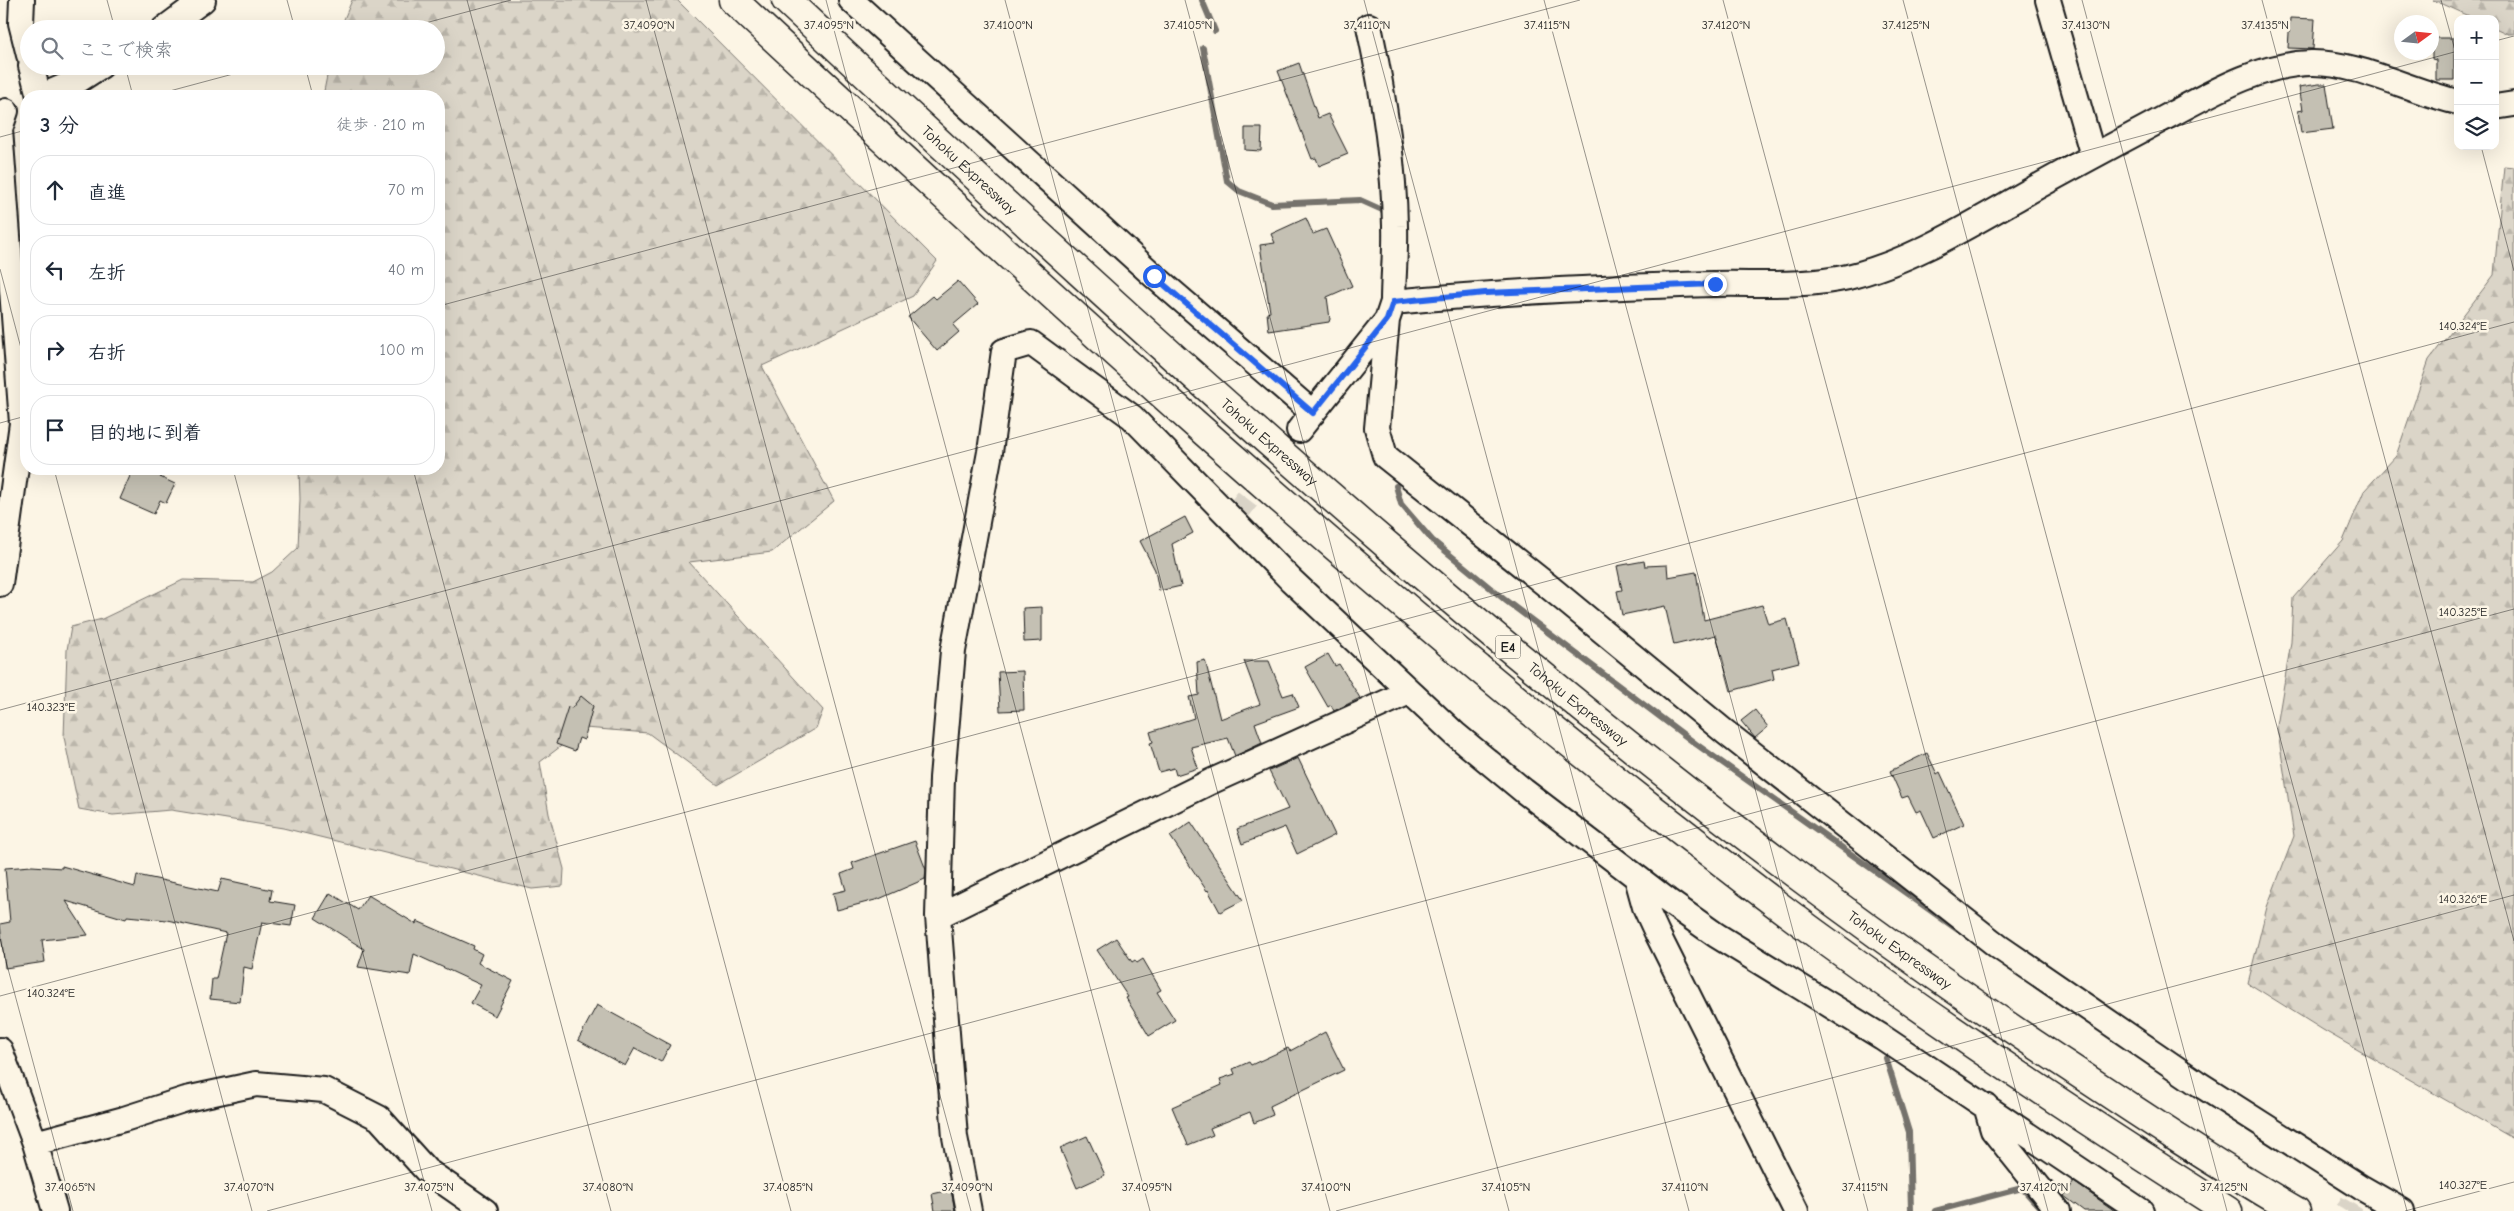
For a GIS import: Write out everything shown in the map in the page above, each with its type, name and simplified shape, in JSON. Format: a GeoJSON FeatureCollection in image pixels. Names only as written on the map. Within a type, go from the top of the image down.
{"type":"FeatureCollection","features":[{"type":"Feature","properties":{"kind":"highway","name":"E4"},"geometry":{"type":"LineString","coordinates":[[733,0],[1110,347],[1347,558],[1551,728],[1825,940],[2082,1119],[2228,1211]]}},
{"type":"Feature","properties":{"kind":"highway","name":"Tohoku Expressway"},"geometry":{"type":"LineString","coordinates":[[786,0],[1137,325],[1370,532],[1572,700],[1772,858],[1974,1003],[2104,1090],[2296,1211]]}},
{"type":"Feature","properties":{"kind":"street"},"geometry":{"type":"LineString","coordinates":[[21,20],[22,0]]}},
{"type":"Feature","properties":{"kind":"street"},"geometry":{"type":"LineString","coordinates":[[176,20],[203,0]]}},
{"type":"Feature","properties":{"kind":"street"},"geometry":{"type":"LineString","coordinates":[[851,0],[1154,276],[1306,422],[1397,306],[1485,293],[1715,284],[1792,284],[1844,278],[1869,272],[1958,232],[2094,156],[2224,87],[2289,65],[2314,63],[2340,67],[2388,80],[2424,94],[2454,101]]}},
{"type":"Feature","properties":{"kind":"street"},"geometry":{"type":"LineString","coordinates":[[2048,0],[2094,156]]}},
{"type":"Feature","properties":{"kind":"street"},"geometry":{"type":"LineString","coordinates":[[1369,26],[1386,112],[1396,228],[1397,306],[1378,428],[1385,456],[1726,732],[1999,947],[2196,1082],[2357,1196],[2402,1211]]}},
{"type":"Feature","properties":{"kind":"street"},"geometry":{"type":"LineString","coordinates":[[34,75],[38,90]]}},
{"type":"Feature","properties":{"kind":"street"},"geometry":{"type":"LineString","coordinates":[[55,90],[87,75]]}},
{"type":"Feature","properties":{"kind":"street"},"geometry":{"type":"LineString","coordinates":[[2499,106],[2514,104]]}},
{"type":"Feature","properties":{"kind":"street"},"geometry":{"type":"LineString","coordinates":[[0,584],[20,440],[10,396],[0,129],[11,108]]}},
{"type":"Feature","properties":{"kind":"street"},"geometry":{"type":"LineString","coordinates":[[969,1211],[955,1137],[938,916],[942,778],[953,651],[990,452],[1004,351],[1031,343],[1132,417],[1291,580],[1455,734],[1524,791],[1637,878],[1716,935],[1882,1037],[2141,1211]]}},
{"type":"Feature","properties":{"kind":"street"},"geometry":{"type":"LineString","coordinates":[[938,916],[1210,782],[1410,692]]}},
{"type":"Feature","properties":{"kind":"street"},"geometry":{"type":"LineString","coordinates":[[1637,878],[1645,906],[1657,933],[1796,1211]]}},
{"type":"Feature","properties":{"kind":"street"},"geometry":{"type":"LineString","coordinates":[[0,1050],[35,1143],[55,1211]]}},
{"type":"Feature","properties":{"kind":"street"},"geometry":{"type":"LineString","coordinates":[[35,1143],[124,1119],[186,1099],[256,1084],[324,1090],[379,1118],[426,1170],[485,1211]]}},
{"type":"Feature","properties":{"kind":"street"},"geometry":{"type":"LineString","coordinates":[[1986,1106],[1993,1130],[2058,1211]]}},
{"type":"Feature","properties":{"kind":"green space"},"geometry":{"type":"Polygon","coordinates":[[[352,0],[677,0],[937,261],[913,296],[762,366],[834,501],[772,552],[689,562],[823,710],[816,728],[718,785],[648,733],[585,728],[540,762],[549,814],[564,869],[563,886],[532,889],[283,828],[171,810],[113,815],[79,809],[64,737],[67,650],[71,627],[102,619],[183,580],[253,582],[272,572],[298,548],[299,475],[445,475],[445,90],[324,90],[327,75],[445,75],[445,20],[344,20],[352,0]]]}},
{"type":"Feature","properties":{"kind":"green space"},"geometry":{"type":"Polygon","coordinates":[[[2433,0],[2514,0],[2514,34],[2508,34],[2499,30],[2499,15],[2466,15],[2433,0]]]}},
{"type":"Feature","properties":{"kind":"green space"},"geometry":{"type":"Polygon","coordinates":[[[2504,166],[2514,167],[2514,1139],[2323,1030],[2248,983],[2267,907],[2294,836],[2277,726],[2291,642],[2293,598],[2343,541],[2364,491],[2396,456],[2429,360],[2494,275],[2504,166]]]}},
{"type":"Feature","properties":{"kind":"building"},"geometry":{"type":"Polygon","coordinates":[[[2290,18],[2315,19],[2313,49],[2288,48],[2290,18]]]}},
{"type":"Feature","properties":{"kind":"building"},"geometry":{"type":"Polygon","coordinates":[[[2439,38],[2454,38],[2454,80],[2436,80],[2436,60],[2439,60],[2439,38]]]}},
{"type":"Feature","properties":{"kind":"building"},"geometry":{"type":"Polygon","coordinates":[[[1299,63],[1318,118],[1328,114],[1348,154],[1319,166],[1316,158],[1312,159],[1278,71],[1299,63]]]}},
{"type":"Feature","properties":{"kind":"building"},"geometry":{"type":"Polygon","coordinates":[[[2326,84],[2333,129],[2301,133],[2298,111],[2303,110],[2299,87],[2326,84]]]}},
{"type":"Feature","properties":{"kind":"building"},"geometry":{"type":"Polygon","coordinates":[[[1245,128],[1262,128],[1261,151],[1245,150],[1245,128]]]}},
{"type":"Feature","properties":{"kind":"building"},"geometry":{"type":"Polygon","coordinates":[[[1306,218],[1313,234],[1326,229],[1352,286],[1327,297],[1329,322],[1269,331],[1267,313],[1270,312],[1260,245],[1275,243],[1271,234],[1306,218]]]}},
{"type":"Feature","properties":{"kind":"building"},"geometry":{"type":"Polygon","coordinates":[[[958,281],[978,304],[953,325],[959,332],[937,351],[908,317],[933,296],[936,299],[958,281]]]}},
{"type":"Feature","properties":{"kind":"building"},"geometry":{"type":"Polygon","coordinates":[[[130,475],[161,475],[160,477],[175,484],[166,503],[160,500],[154,514],[120,499],[130,475]]]}},
{"type":"Feature","properties":{"kind":"building"},"geometry":{"type":"Polygon","coordinates":[[[1185,517],[1193,533],[1172,544],[1181,586],[1159,591],[1155,570],[1140,541],[1185,517]]]}},
{"type":"Feature","properties":{"kind":"building"},"geometry":{"type":"Polygon","coordinates":[[[1644,561],[1645,566],[1667,565],[1668,577],[1696,572],[1704,620],[1762,605],[1768,624],[1787,619],[1799,662],[1772,669],[1774,679],[1731,691],[1716,635],[1674,645],[1665,606],[1622,615],[1617,591],[1622,590],[1617,566],[1644,561]]]}},
{"type":"Feature","properties":{"kind":"building"},"geometry":{"type":"Polygon","coordinates":[[[1042,607],[1042,641],[1024,642],[1023,608],[1042,607]]]}},
{"type":"Feature","properties":{"kind":"building"},"geometry":{"type":"Polygon","coordinates":[[[1328,654],[1335,666],[1339,664],[1360,698],[1334,711],[1331,705],[1328,707],[1305,667],[1328,654]]]}},
{"type":"Feature","properties":{"kind":"building"},"geometry":{"type":"Polygon","coordinates":[[[1205,660],[1220,719],[1260,704],[1244,661],[1269,661],[1283,696],[1293,693],[1299,707],[1255,723],[1262,743],[1235,756],[1228,738],[1191,747],[1198,768],[1176,775],[1174,768],[1159,772],[1150,743],[1153,742],[1150,732],[1194,718],[1189,697],[1199,695],[1197,662],[1205,660]]]}},
{"type":"Feature","properties":{"kind":"building"},"geometry":{"type":"Polygon","coordinates":[[[1023,671],[1024,710],[1000,711],[998,672],[1023,671]]]}},
{"type":"Feature","properties":{"kind":"building"},"geometry":{"type":"Polygon","coordinates":[[[581,696],[593,706],[584,740],[579,738],[575,751],[556,744],[568,707],[572,708],[581,696]]]}},
{"type":"Feature","properties":{"kind":"building"},"geometry":{"type":"Polygon","coordinates":[[[1755,710],[1768,727],[1755,738],[1741,721],[1755,710]]]}},
{"type":"Feature","properties":{"kind":"building"},"geometry":{"type":"Polygon","coordinates":[[[1927,753],[1937,774],[1940,772],[1964,824],[1934,838],[1921,810],[1916,812],[1908,796],[1902,798],[1890,771],[1927,753]]]}},
{"type":"Feature","properties":{"kind":"building"},"geometry":{"type":"Polygon","coordinates":[[[1298,758],[1335,835],[1297,854],[1285,827],[1242,844],[1237,829],[1288,809],[1269,771],[1298,758]]]}},
{"type":"Feature","properties":{"kind":"building"},"geometry":{"type":"Polygon","coordinates":[[[1191,822],[1243,900],[1220,912],[1208,890],[1170,836],[1191,822]]]}},
{"type":"Feature","properties":{"kind":"building"},"geometry":{"type":"Polygon","coordinates":[[[915,841],[926,870],[925,879],[879,899],[837,910],[833,893],[846,890],[841,874],[854,869],[852,863],[915,841]]]}},
{"type":"Feature","properties":{"kind":"building"},"geometry":{"type":"Polygon","coordinates":[[[32,866],[62,868],[62,866],[135,887],[137,875],[218,892],[222,879],[272,890],[270,901],[295,905],[291,926],[262,922],[252,969],[244,967],[240,1002],[210,999],[212,979],[216,979],[226,933],[167,920],[127,916],[126,919],[66,901],[88,935],[42,940],[45,962],[5,968],[0,924],[10,922],[5,868],[32,866]]]}},
{"type":"Feature","properties":{"kind":"building"},"geometry":{"type":"Polygon","coordinates":[[[330,893],[358,910],[368,895],[416,924],[417,921],[474,946],[473,949],[482,954],[478,963],[513,981],[495,1016],[471,1003],[481,985],[414,954],[410,975],[358,967],[364,949],[315,918],[330,893]]]}},
{"type":"Feature","properties":{"kind":"building"},"geometry":{"type":"Polygon","coordinates":[[[1116,938],[1132,962],[1135,960],[1137,963],[1143,959],[1161,990],[1157,992],[1175,1020],[1149,1036],[1126,998],[1128,997],[1097,950],[1116,938]]]}},
{"type":"Feature","properties":{"kind":"building"},"geometry":{"type":"Polygon","coordinates":[[[597,1005],[670,1045],[661,1062],[635,1048],[625,1066],[578,1040],[597,1005]]]}},
{"type":"Feature","properties":{"kind":"building"},"geometry":{"type":"Polygon","coordinates":[[[1325,1032],[1344,1070],[1270,1106],[1273,1115],[1254,1123],[1250,1112],[1210,1128],[1213,1135],[1188,1145],[1172,1107],[1222,1085],[1220,1079],[1235,1074],[1233,1069],[1249,1062],[1251,1065],[1288,1048],[1290,1051],[1325,1032]]]}},
{"type":"Feature","properties":{"kind":"building"},"geometry":{"type":"Polygon","coordinates":[[[1087,1136],[1105,1175],[1077,1188],[1060,1148],[1087,1136]]]}},
{"type":"Feature","properties":{"kind":"building"},"geometry":{"type":"Polygon","coordinates":[[[2074,1182],[2115,1211],[2084,1211],[2064,1196],[2074,1182]]]}},
{"type":"Feature","properties":{"kind":"building"},"geometry":{"type":"Polygon","coordinates":[[[951,1190],[955,1211],[935,1211],[932,1194],[951,1190]]]}},
{"type":"Feature","properties":{"kind":"waterway"},"geometry":{"type":"LineString","coordinates":[[1202,0],[1215,31]]}},
{"type":"Feature","properties":{"kind":"waterway"},"geometry":{"type":"LineString","coordinates":[[1203,48],[1227,181],[1239,191],[1272,204],[1360,200],[1389,213]]}},
{"type":"Feature","properties":{"kind":"waterway"},"geometry":{"type":"LineString","coordinates":[[1396,486],[1401,504],[1432,540],[1505,600],[1696,744],[1958,930]]}},
{"type":"Feature","properties":{"kind":"waterway"},"geometry":{"type":"LineString","coordinates":[[1886,1058],[1909,1132],[1911,1211]]}},
{"type":"Feature","properties":{"kind":"waterway"},"geometry":{"type":"LineString","coordinates":[[1935,1211],[2022,1188],[2043,1211]]}},
{"type":"Feature","properties":{"kind":"tunnel"},"geometry":{"type":"LineString","coordinates":[[1233,518],[1299,430]]}},
{"type":"Feature","properties":{"kind":"tunnel"},"geometry":{"type":"LineString","coordinates":[[2347,1211],[2352,1203]]}},
{"type":"Feature","properties":{"kind":"route"},"geometry":{"type":"LineString","coordinates":[[1154,276],[1313,413],[1387,320],[1393,302],[1485,293],[1715,284]]}}]}
